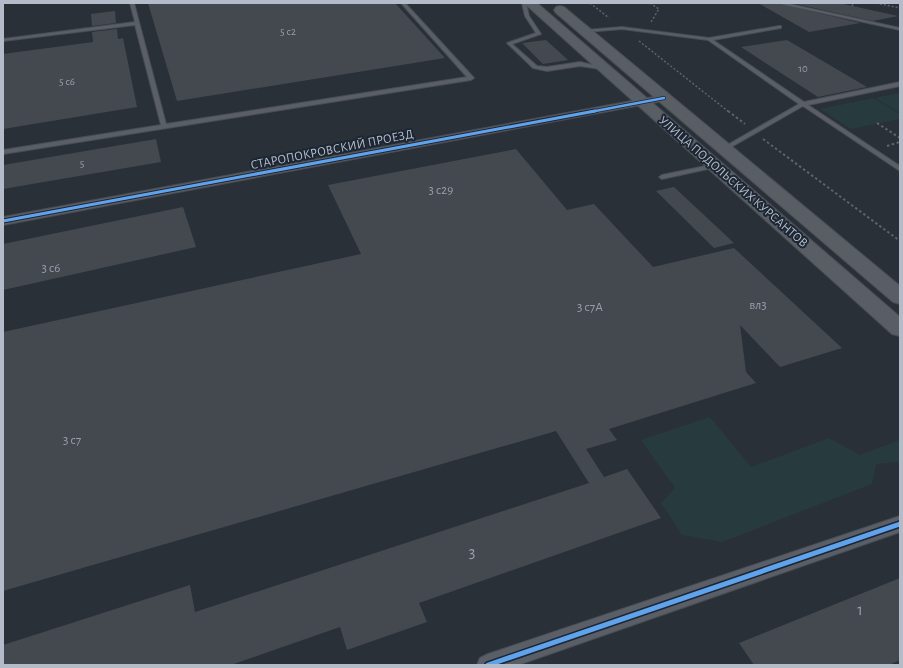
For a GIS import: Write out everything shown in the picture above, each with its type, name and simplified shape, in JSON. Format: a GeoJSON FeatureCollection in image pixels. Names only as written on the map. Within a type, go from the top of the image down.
{"type":"FeatureCollection","features":[{"type":"Feature","properties":{"kind":"main road","name":"УЛИЦА ПОДОЛЬСКИХ КУРСАНТОВ"},"geometry":{"type":"LineString","coordinates":[[530,3],[643,102],[720,157],[900,297]]}},
{"type":"Feature","properties":{"kind":"main road","name":"УЛИЦА ПОДОЛЬСКИХ КУРСАНТОВ"},"geometry":{"type":"LineString","coordinates":[[552,3],[664,98],[720,157],[900,329]]}},
{"type":"Feature","properties":{"kind":"street","name":"СТАРОПОКРОВСКИЙ ПРОЕЗД"},"geometry":{"type":"LineString","coordinates":[[3,221],[664,98]]}},
{"type":"Feature","properties":{"kind":"street"},"geometry":{"type":"LineString","coordinates":[[488,665],[900,524]]}},
{"type":"Feature","properties":{"kind":"lane"},"geometry":{"type":"LineString","coordinates":[[132,3],[164,127]]}},
{"type":"Feature","properties":{"kind":"lane"},"geometry":{"type":"LineString","coordinates":[[3,152],[471,78],[403,3]]}},
{"type":"Feature","properties":{"kind":"lane"},"geometry":{"type":"LineString","coordinates":[[524,3],[527,16],[539,34],[509,43],[534,67],[547,69],[580,64],[605,69]]}},
{"type":"Feature","properties":{"kind":"lane"},"geometry":{"type":"LineString","coordinates":[[779,3],[900,29]]}},
{"type":"Feature","properties":{"kind":"lane"},"geometry":{"type":"LineString","coordinates":[[3,40],[137,23]]}},
{"type":"Feature","properties":{"kind":"lane"},"geometry":{"type":"LineString","coordinates":[[586,31],[622,28],[708,39],[779,27]]}},
{"type":"Feature","properties":{"kind":"lane"},"geometry":{"type":"LineString","coordinates":[[708,39],[900,169]]}},
{"type":"Feature","properties":{"kind":"lane"},"geometry":{"type":"LineString","coordinates":[[662,177],[720,157],[803,104],[900,84]]}},
{"type":"Feature","properties":{"kind":"path"},"geometry":{"type":"LineString","coordinates":[[590,3],[622,28]]}},
{"type":"Feature","properties":{"kind":"path"},"geometry":{"type":"LineString","coordinates":[[876,3],[900,8]]}},
{"type":"Feature","properties":{"kind":"path"},"geometry":{"type":"LineString","coordinates":[[877,124],[900,138]]}},
{"type":"Feature","properties":{"kind":"green space"},"geometry":{"type":"Polygon","coordinates":[[[900,93],[900,113],[875,98],[900,93]]]}},
{"type":"Feature","properties":{"kind":"green space"},"geometry":{"type":"Polygon","coordinates":[[[873,98],[900,114],[900,119],[851,129],[820,109],[873,98]]]}},
{"type":"Feature","properties":{"kind":"green space"},"geometry":{"type":"Polygon","coordinates":[[[710,417],[751,467],[829,438],[860,455],[900,440],[900,462],[876,464],[872,484],[722,542],[682,535],[661,503],[675,488],[641,440],[710,417]]]}},
{"type":"Feature","properties":{"kind":"building"},"geometry":{"type":"Polygon","coordinates":[[[148,3],[395,3],[445,58],[177,101],[148,3]]]}},
{"type":"Feature","properties":{"kind":"building"},"geometry":{"type":"Polygon","coordinates":[[[758,3],[776,3],[860,23],[809,32],[758,3]]]}},
{"type":"Feature","properties":{"kind":"building"},"geometry":{"type":"Polygon","coordinates":[[[792,3],[839,3],[898,16],[873,21],[792,3]]]}},
{"type":"Feature","properties":{"kind":"building"},"geometry":{"type":"Polygon","coordinates":[[[115,11],[116,23],[92,26],[91,14],[115,11]]]}},
{"type":"Feature","properties":{"kind":"building"},"geometry":{"type":"Polygon","coordinates":[[[117,29],[118,39],[123,38],[137,107],[3,129],[3,54],[93,42],[92,32],[117,29]]]}},
{"type":"Feature","properties":{"kind":"building"},"geometry":{"type":"Polygon","coordinates":[[[546,40],[568,60],[543,64],[522,43],[546,40]]]}},
{"type":"Feature","properties":{"kind":"building"},"geometry":{"type":"Polygon","coordinates":[[[787,40],[867,87],[818,97],[741,47],[787,40]]]}},
{"type":"Feature","properties":{"kind":"building"},"geometry":{"type":"Polygon","coordinates":[[[156,139],[161,162],[3,189],[3,165],[156,139]]]}},
{"type":"Feature","properties":{"kind":"building"},"geometry":{"type":"Polygon","coordinates":[[[516,149],[567,210],[594,204],[653,267],[734,248],[842,348],[780,367],[740,325],[746,372],[756,383],[609,429],[617,440],[586,449],[604,477],[627,469],[661,518],[419,603],[427,622],[347,650],[340,627],[231,665],[3,665],[3,645],[190,585],[195,612],[589,483],[556,431],[3,591],[3,332],[361,254],[328,185],[516,149]]]}},
{"type":"Feature","properties":{"kind":"building"},"geometry":{"type":"Polygon","coordinates":[[[674,187],[734,243],[714,248],[656,191],[674,187]]]}},
{"type":"Feature","properties":{"kind":"building"},"geometry":{"type":"Polygon","coordinates":[[[183,207],[196,247],[3,290],[3,244],[183,207]]]}},
{"type":"Feature","properties":{"kind":"building"},"geometry":{"type":"Polygon","coordinates":[[[900,578],[900,660],[889,665],[754,665],[739,643],[900,578]]]}},
{"type":"Feature","properties":{"kind":"cycle path"},"geometry":{"type":"LineString","coordinates":[[3,221],[664,98]]}},
{"type":"Feature","properties":{"kind":"cycle path"},"geometry":{"type":"LineString","coordinates":[[488,665],[900,524]]}}]}
